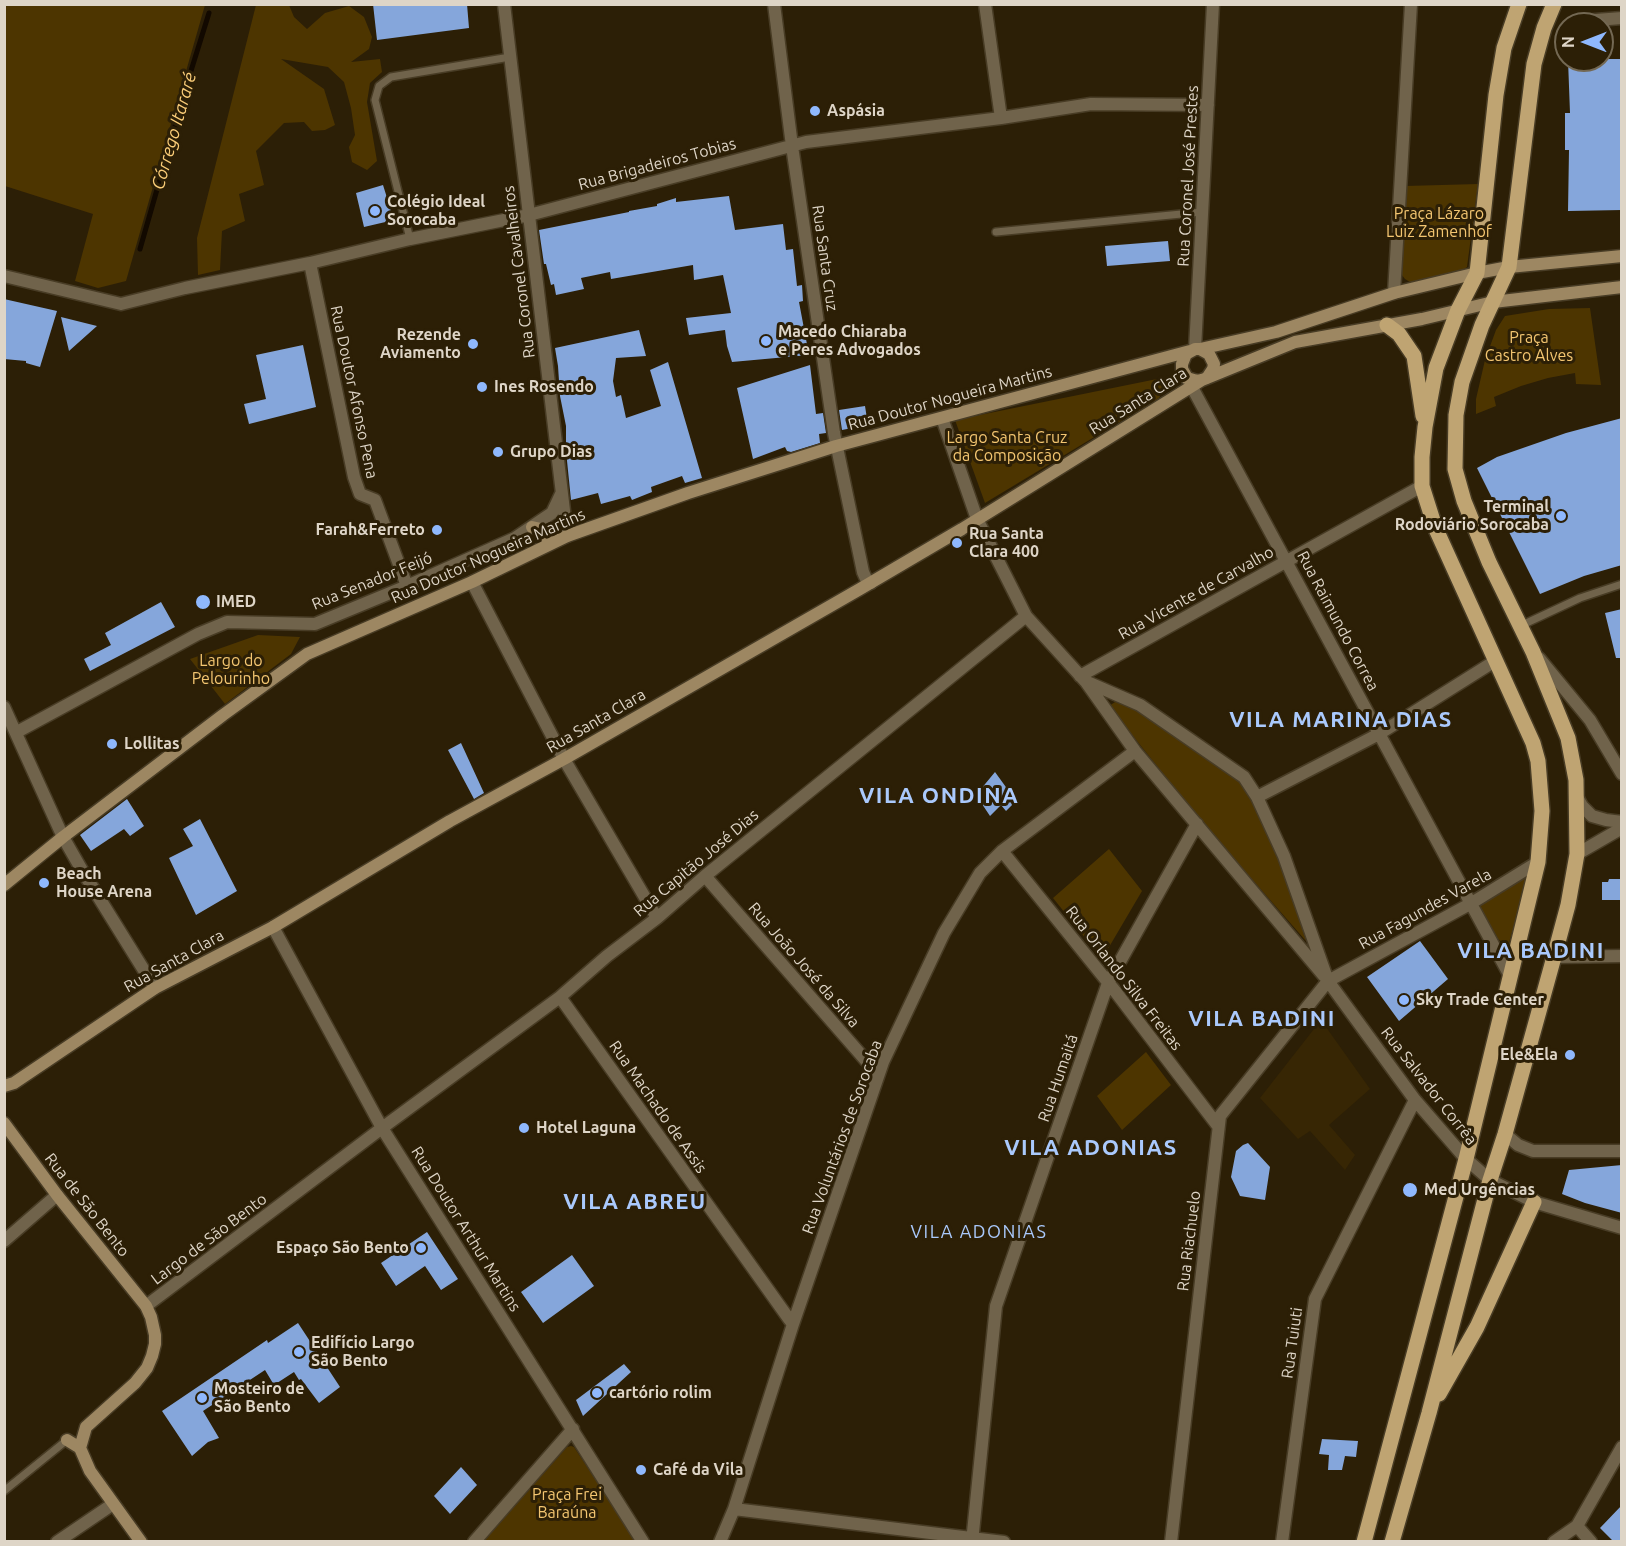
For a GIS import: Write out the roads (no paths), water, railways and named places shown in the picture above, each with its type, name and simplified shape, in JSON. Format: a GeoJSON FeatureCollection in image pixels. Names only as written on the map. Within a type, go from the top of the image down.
{"type":"FeatureCollection","features":[{"type":"Feature","properties":{"kind":"main road"},"geometry":{"type":"LineString","coordinates":[[1364,1542],[1466,1159],[1538,862],[1542,812],[1538,761],[1533,743],[1435,527],[1422,486],[1425,427],[1436,368],[1458,310],[1477,273],[1496,95],[1504,48],[1519,4]]}},
{"type":"Feature","properties":{"kind":"main road"},"geometry":{"type":"LineString","coordinates":[[1392,1542],[1429,1413],[1490,1180],[1505,1134],[1568,905],[1576,854],[1576,780],[1568,738],[1533,652],[1489,562],[1464,501],[1455,469],[1456,415],[1462,382],[1482,325],[1509,267],[1534,64],[1544,28],[1554,4]]}},
{"type":"Feature","properties":{"kind":"main road","name":"Rua Doutor Nogueira Martins"},"geometry":{"type":"LineString","coordinates":[[4,885],[223,715],[307,654],[472,582],[567,536],[687,493],[836,446],[1195,350],[1276,332],[1394,293],[1509,267],[1622,256]]}},
{"type":"Feature","properties":{"kind":"main road","name":"Rua Santa Clara"},"geometry":{"type":"LineString","coordinates":[[4,1086],[14,1083],[155,987],[273,927],[450,820],[564,759],[871,583],[1197,380],[1295,342],[1493,302],[1622,287]]}},
{"type":"Feature","properties":{"kind":"main road"},"geometry":{"type":"LineString","coordinates":[[1387,325],[1399,334],[1414,356],[1425,427]]}},
{"type":"Feature","properties":{"kind":"main road"},"geometry":{"type":"LineString","coordinates":[[1195,350],[1209,354],[1214,364],[1213,369],[1197,380],[1182,369],[1186,354],[1195,350]]}},
{"type":"Feature","properties":{"kind":"main road"},"geometry":{"type":"LineString","coordinates":[[532,527],[541,529],[547,535],[548,545]]}},
{"type":"Feature","properties":{"kind":"main road","name":"Rua de São Bento"},"geometry":{"type":"LineString","coordinates":[[4,1124],[57,1195],[146,1306]]}},
{"type":"Feature","properties":{"kind":"main road"},"geometry":{"type":"LineString","coordinates":[[1429,1413],[1477,1327],[1534,1202]]}},
{"type":"Feature","properties":{"kind":"main road","name":"Largo de São Bento"},"geometry":{"type":"LineString","coordinates":[[80,1448],[86,1427],[135,1383],[147,1368],[152,1356],[155,1335],[146,1306]]}},
{"type":"Feature","properties":{"kind":"main road"},"geometry":{"type":"LineString","coordinates":[[67,1440],[80,1448],[90,1471],[141,1542]]}},
{"type":"Feature","properties":{"kind":"street","name":"Rua Coronel Cavalheiros"},"geometry":{"type":"LineString","coordinates":[[504,4],[567,536]]}},
{"type":"Feature","properties":{"kind":"street","name":"Rua Santa Cruz"},"geometry":{"type":"LineString","coordinates":[[774,4],[792,146],[836,446],[863,572],[867,581],[871,583]]}},
{"type":"Feature","properties":{"kind":"street"},"geometry":{"type":"LineString","coordinates":[[985,4],[1001,118]]}},
{"type":"Feature","properties":{"kind":"street","name":"Rua Coronel José Prestes"},"geometry":{"type":"LineString","coordinates":[[1195,350],[1213,4]]}},
{"type":"Feature","properties":{"kind":"street"},"geometry":{"type":"LineString","coordinates":[[1394,293],[1411,4]]}},
{"type":"Feature","properties":{"kind":"street","name":"Rua Brigadeiros Tobias"},"geometry":{"type":"LineString","coordinates":[[4,276],[121,304],[185,288],[529,215],[806,142],[1001,118],[1091,104],[1208,105]]}},
{"type":"Feature","properties":{"kind":"street","name":"Rua Doutor Afonso Pena"},"geometry":{"type":"LineString","coordinates":[[310,263],[354,477],[360,494],[375,500],[407,586]]}},
{"type":"Feature","properties":{"kind":"street","name":"Rua Raimundo Correa"},"geometry":{"type":"LineString","coordinates":[[1197,380],[1287,562],[1510,976]]}},
{"type":"Feature","properties":{"kind":"street","name":"Rua Salvador Corrêa"},"geometry":{"type":"LineString","coordinates":[[946,417],[982,512],[981,516],[1026,616],[1083,678],[1135,751],[1328,981],[1415,1100],[1466,1159],[1490,1180],[1534,1202],[1622,1228]]}},
{"type":"Feature","properties":{"kind":"street","name":"Rua Vicente de Carvalho"},"geometry":{"type":"LineString","coordinates":[[1083,678],[1422,486]]}},
{"type":"Feature","properties":{"kind":"street","name":"Rua Senador Feijó"},"geometry":{"type":"LineString","coordinates":[[16,732],[198,633],[227,622],[315,624],[407,586],[514,538],[552,513],[561,494]]}},
{"type":"Feature","properties":{"kind":"street"},"geometry":{"type":"LineString","coordinates":[[472,582],[564,759],[657,918]]}},
{"type":"Feature","properties":{"kind":"street","name":"Rua Capitão José Dias"},"geometry":{"type":"LineString","coordinates":[[382,1128],[560,997],[705,876],[1026,616]]}},
{"type":"Feature","properties":{"kind":"street"},"geometry":{"type":"LineString","coordinates":[[1533,652],[1590,720],[1622,774]]}},
{"type":"Feature","properties":{"kind":"street"},"geometry":{"type":"LineString","coordinates":[[1257,797],[1379,734],[1495,661]]}},
{"type":"Feature","properties":{"kind":"street","name":"Rua Salvador Corrêa"},"geometry":{"type":"LineString","coordinates":[[1083,678],[1140,705],[1244,777],[1257,797],[1284,856],[1328,981]]}},
{"type":"Feature","properties":{"kind":"street"},"geometry":{"type":"LineString","coordinates":[[1102,705],[1116,694]]}},
{"type":"Feature","properties":{"kind":"street"},"geometry":{"type":"LineString","coordinates":[[4,708],[63,837],[155,987]]}},
{"type":"Feature","properties":{"kind":"street","name":"Rua Voluntários de Sorocaba"},"geometry":{"type":"LineString","coordinates":[[720,1542],[734,1509],[793,1324],[883,1062],[944,933],[980,873],[1002,851],[1135,751]]}},
{"type":"Feature","properties":{"kind":"street"},"geometry":{"type":"LineString","coordinates":[[1577,797],[1592,816],[1622,822]]}},
{"type":"Feature","properties":{"kind":"street","name":"Rua Humaitá"},"geometry":{"type":"LineString","coordinates":[[972,1539],[996,1306],[1108,983],[1197,824]]}},
{"type":"Feature","properties":{"kind":"street"},"geometry":{"type":"LineString","coordinates":[[1576,854],[1622,828]]}},
{"type":"Feature","properties":{"kind":"street","name":"Rua Orlando Silva Freitas"},"geometry":{"type":"LineString","coordinates":[[1002,851],[1108,983],[1218,1126]]}},
{"type":"Feature","properties":{"kind":"street","name":"Rua Fagundes Varela"},"geometry":{"type":"LineString","coordinates":[[1328,981],[1470,904],[1538,862]]}},
{"type":"Feature","properties":{"kind":"street","name":"Rua João José da Silva"},"geometry":{"type":"LineString","coordinates":[[705,876],[869,1064],[883,1062]]}},
{"type":"Feature","properties":{"kind":"street","name":"Rua Doutor Arthur Martins"},"geometry":{"type":"LineString","coordinates":[[273,927],[382,1128],[643,1542]]}},
{"type":"Feature","properties":{"kind":"street"},"geometry":{"type":"LineString","coordinates":[[1554,957],[1622,956]]}},
{"type":"Feature","properties":{"kind":"street","name":"Rua Riachuelo"},"geometry":{"type":"LineString","coordinates":[[1171,1542],[1218,1126],[1222,1114],[1328,981]]}},
{"type":"Feature","properties":{"kind":"street","name":"Rua Machado de Assis"},"geometry":{"type":"LineString","coordinates":[[560,997],[793,1324]]}},
{"type":"Feature","properties":{"kind":"street","name":"Rua Tuiuti"},"geometry":{"type":"LineString","coordinates":[[1282,1542],[1315,1299],[1415,1100]]}},
{"type":"Feature","properties":{"kind":"street","name":"Largo de São Bento"},"geometry":{"type":"LineString","coordinates":[[146,1306],[382,1128]]}},
{"type":"Feature","properties":{"kind":"street"},"geometry":{"type":"LineString","coordinates":[[1505,1134],[1518,1144],[1533,1151],[1622,1150]]}},
{"type":"Feature","properties":{"kind":"street"},"geometry":{"type":"LineString","coordinates":[[4,1241],[57,1195]]}},
{"type":"Feature","properties":{"kind":"street"},"geometry":{"type":"LineString","coordinates":[[474,1542],[573,1429]]}},
{"type":"Feature","properties":{"kind":"street"},"geometry":{"type":"LineString","coordinates":[[1554,1542],[1577,1526],[1622,1447]]}},
{"type":"Feature","properties":{"kind":"street"},"geometry":{"type":"LineString","coordinates":[[57,1542],[113,1504]]}},
{"type":"Feature","properties":{"kind":"street"},"geometry":{"type":"LineString","coordinates":[[734,1509],[1004,1542]]}},
{"type":"Feature","properties":{"kind":"street"},"geometry":{"type":"LineString","coordinates":[[1577,1526],[1591,1542]]}},
{"type":"Feature","properties":{"kind":"lane"},"geometry":{"type":"LineString","coordinates":[[410,239],[375,100],[379,86],[392,77],[510,57]]}},
{"type":"Feature","properties":{"kind":"lane"},"geometry":{"type":"LineString","coordinates":[[996,232],[1202,212]]}},
{"type":"Feature","properties":{"kind":"lane"},"geometry":{"type":"LineString","coordinates":[[1520,626],[1580,598],[1622,584]]}},
{"type":"Feature","properties":{"kind":"lane"},"geometry":{"type":"LineString","coordinates":[[4,1491],[67,1440]]}},
{"type":"Feature","properties":{"kind":"waterway","name":"Córrego Itararé"},"geometry":{"type":"LineString","coordinates":[[140,249],[209,13]]}},
{"type":"Feature","properties":{"kind":"place","name":"Aspásia"},"geometry":{"type":"Point","coordinates":[815,111]}},
{"type":"Feature","properties":{"kind":"place","name":"Colégio Ideal Sorocaba"},"geometry":{"type":"Point","coordinates":[375,211]}},
{"type":"Feature","properties":{"kind":"place","name":"Macedo Chiaraba e Peres Advogados"},"geometry":{"type":"Point","coordinates":[766,341]}},
{"type":"Feature","properties":{"kind":"place","name":"Rezende Aviamento"},"geometry":{"type":"Point","coordinates":[473,344]}},
{"type":"Feature","properties":{"kind":"place","name":"Ines Rosendo"},"geometry":{"type":"Point","coordinates":[482,387]}},
{"type":"Feature","properties":{"kind":"place","name":"Grupo Dias"},"geometry":{"type":"Point","coordinates":[498,452]}},
{"type":"Feature","properties":{"kind":"place","name":"Terminal Rodoviário Sorocaba"},"geometry":{"type":"Point","coordinates":[1561,516]}},
{"type":"Feature","properties":{"kind":"place","name":"Farah&Ferreto"},"geometry":{"type":"Point","coordinates":[437,530]}},
{"type":"Feature","properties":{"kind":"place","name":"Rua Santa Clara 400"},"geometry":{"type":"Point","coordinates":[957,543]}},
{"type":"Feature","properties":{"kind":"place","name":"IMED"},"geometry":{"type":"Point","coordinates":[203,602]}},
{"type":"Feature","properties":{"kind":"place","name":"Lollitas"},"geometry":{"type":"Point","coordinates":[112,744]}},
{"type":"Feature","properties":{"kind":"place","name":"Beach House Arena"},"geometry":{"type":"Point","coordinates":[44,883]}},
{"type":"Feature","properties":{"kind":"place","name":"Sky Trade Center"},"geometry":{"type":"Point","coordinates":[1404,1000]}},
{"type":"Feature","properties":{"kind":"place","name":"Ele&Ela"},"geometry":{"type":"Point","coordinates":[1570,1055]}},
{"type":"Feature","properties":{"kind":"place","name":"Hotel Laguna"},"geometry":{"type":"Point","coordinates":[524,1128]}},
{"type":"Feature","properties":{"kind":"place","name":"Med Urgências"},"geometry":{"type":"Point","coordinates":[1410,1190]}},
{"type":"Feature","properties":{"kind":"place","name":"Espaço São Bento"},"geometry":{"type":"Point","coordinates":[421,1248]}},
{"type":"Feature","properties":{"kind":"place","name":"Edifício Largo São Bento"},"geometry":{"type":"Point","coordinates":[299,1352]}},
{"type":"Feature","properties":{"kind":"place","name":"cartório rolim"},"geometry":{"type":"Point","coordinates":[597,1393]}},
{"type":"Feature","properties":{"kind":"place","name":"Mosteiro de São Bento"},"geometry":{"type":"Point","coordinates":[202,1398]}},
{"type":"Feature","properties":{"kind":"place","name":"Café da Vila"},"geometry":{"type":"Point","coordinates":[641,1470]}},
{"type":"Feature","properties":{"kind":"district","name":"VILA MARINA DIAS"},"geometry":{"type":"Point","coordinates":[1341,720]}},
{"type":"Feature","properties":{"kind":"district","name":"VILA ONDINA"},"geometry":{"type":"Point","coordinates":[939,796]}},
{"type":"Feature","properties":{"kind":"district","name":"VILA BADINI"},"geometry":{"type":"Point","coordinates":[1531,951]}},
{"type":"Feature","properties":{"kind":"district","name":"VILA BADINI"},"geometry":{"type":"Point","coordinates":[1262,1019]}},
{"type":"Feature","properties":{"kind":"district","name":"VILA ADONIAS"},"geometry":{"type":"Point","coordinates":[1091,1148]}},
{"type":"Feature","properties":{"kind":"district","name":"VILA ABREU"},"geometry":{"type":"Point","coordinates":[635,1202]}},
{"type":"Feature","properties":{"kind":"district","name":"VILA ADONIAS"},"geometry":{"type":"Point","coordinates":[979,1232]}},
{"type":"Feature","properties":{"kind":"park label","name":"Praça Lázaro Luiz Zamenhof"},"geometry":{"type":"Point","coordinates":[1439,223]}},
{"type":"Feature","properties":{"kind":"park label","name":"Praça Castro Alves"},"geometry":{"type":"Point","coordinates":[1529,347]}},
{"type":"Feature","properties":{"kind":"park label","name":"Largo Santa Cruz da Composição"},"geometry":{"type":"Point","coordinates":[1007,447]}},
{"type":"Feature","properties":{"kind":"park label","name":"Largo do Pelourinho"},"geometry":{"type":"Point","coordinates":[231,670]}},
{"type":"Feature","properties":{"kind":"park label","name":"Praça Frei Baraúna"},"geometry":{"type":"Point","coordinates":[567,1504]}}]}
